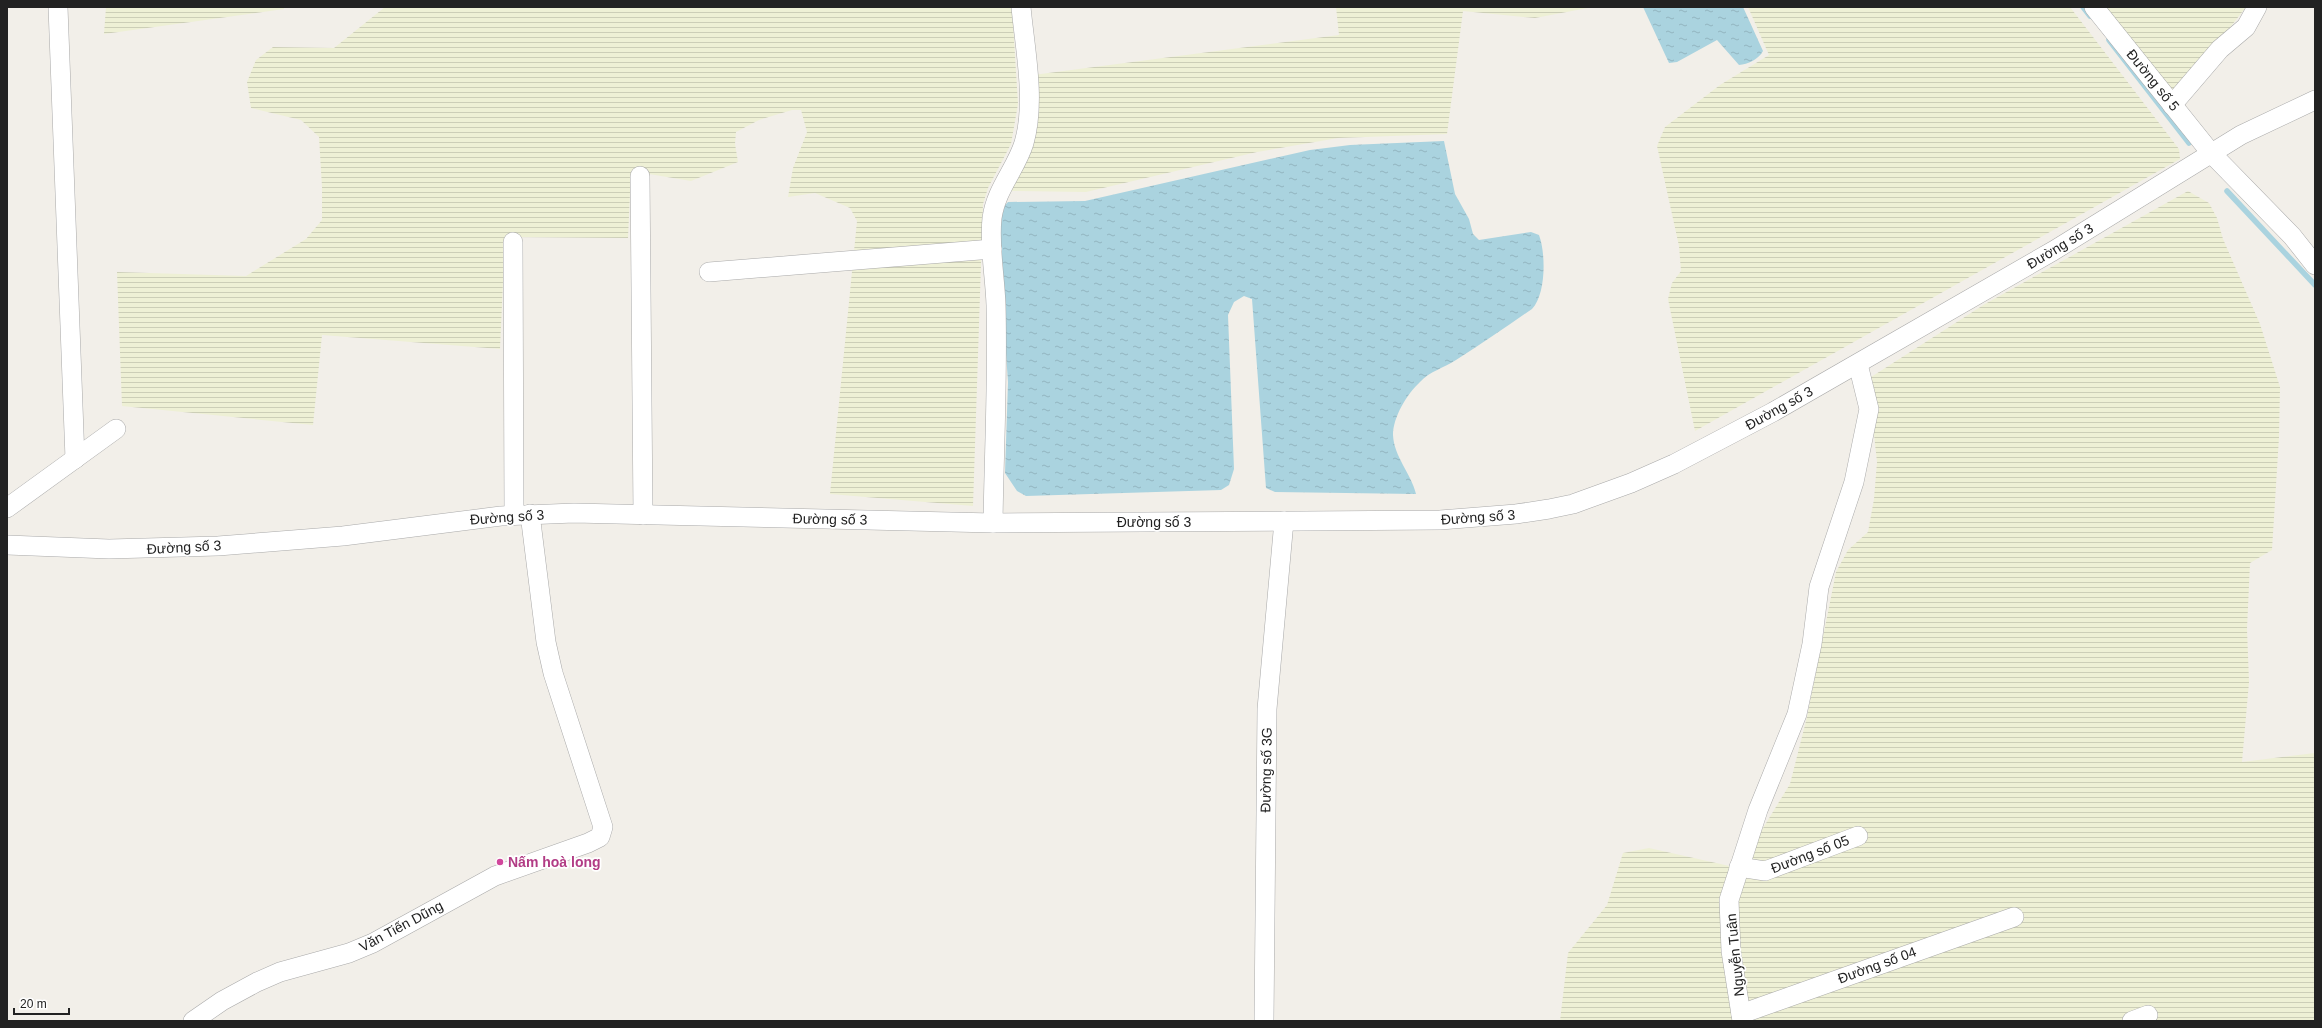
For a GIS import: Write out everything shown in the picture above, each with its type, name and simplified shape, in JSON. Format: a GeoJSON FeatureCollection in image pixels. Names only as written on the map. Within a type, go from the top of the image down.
{"type":"FeatureCollection","features":[{"type":"Feature","properties":{"kind":"street"},"geometry":{"type":"LineString","coordinates":[[58,7],[75,459]]}},
{"type":"Feature","properties":{"kind":"street"},"geometry":{"type":"LineString","coordinates":[[993,523],[996,305],[992,249],[992,217],[995,203],[1001,188],[1020,153],[1024,140],[1028,90],[1021,7]]}},
{"type":"Feature","properties":{"kind":"street","name":"Đường số 5"},"geometry":{"type":"LineString","coordinates":[[2094,7],[2211,153],[2292,236],[2315,265]]}},
{"type":"Feature","properties":{"kind":"street"},"geometry":{"type":"LineString","coordinates":[[2172,105],[2220,49],[2246,27],[2257,7]]}},
{"type":"Feature","properties":{"kind":"street","name":"Đường số 3"},"geometry":{"type":"LineString","coordinates":[[7,545],[109,549],[218,546],[343,536],[522,515],[643,515],[993,523],[1284,521],[1454,519],[1516,514],[1573,504],[1604,494],[1674,464],[1773,412],[2053,251],[2241,135],[2315,100]]}},
{"type":"Feature","properties":{"kind":"street"},"geometry":{"type":"LineString","coordinates":[[640,176],[643,515]]}},
{"type":"Feature","properties":{"kind":"street"},"geometry":{"type":"LineString","coordinates":[[513,242],[522,515]]}},
{"type":"Feature","properties":{"kind":"street"},"geometry":{"type":"LineString","coordinates":[[709,272],[992,249]]}},
{"type":"Feature","properties":{"kind":"street","name":"Nguyễn Tuân"},"geometry":{"type":"LineString","coordinates":[[1742,1018],[1731,951],[1729,900],[1758,810],[1798,714],[1812,644],[1819,587],[1854,482],[1869,409],[1858,364]]}},
{"type":"Feature","properties":{"kind":"street"},"geometry":{"type":"LineString","coordinates":[[7,508],[116,429]]}},
{"type":"Feature","properties":{"kind":"street","name":"Văn Tiến Dũng"},"geometry":{"type":"LineString","coordinates":[[193,1021],[222,1001],[257,982],[280,972],[349,953],[373,943],[496,876],[588,843],[600,836],[603,827],[554,673],[546,642],[522,515]]}},
{"type":"Feature","properties":{"kind":"street","name":"Đường số 3G"},"geometry":{"type":"LineString","coordinates":[[1264,1021],[1267,709],[1284,521]]}},
{"type":"Feature","properties":{"kind":"street","name":"Đường số 05"},"geometry":{"type":"LineString","coordinates":[[1739,867],[1765,872],[1858,836]]}},
{"type":"Feature","properties":{"kind":"street","name":"Đường số 04"},"geometry":{"type":"LineString","coordinates":[[1742,1018],[2014,917]]}},
{"type":"Feature","properties":{"kind":"green space"},"geometry":{"type":"Polygon","coordinates":[[[106,7],[284,7],[284,9],[104,34],[106,7]]]}},
{"type":"Feature","properties":{"kind":"green space"},"geometry":{"type":"Polygon","coordinates":[[[385,7],[1012,7],[1018,104],[1011,144],[988,188],[983,204],[973,506],[830,494],[857,221],[850,208],[815,193],[788,197],[793,168],[807,132],[801,110],[792,110],[759,120],[736,132],[735,144],[738,162],[691,181],[631,171],[628,238],[505,237],[500,349],[322,335],[313,425],[122,406],[117,272],[246,276],[306,239],[322,220],[319,137],[301,120],[251,108],[247,82],[256,60],[273,47],[334,48],[385,7]]]}},
{"type":"Feature","properties":{"kind":"green space"},"geometry":{"type":"Polygon","coordinates":[[[1336,7],[1593,7],[1535,18],[1463,11],[1447,134],[1338,138],[1257,152],[1086,192],[1011,191],[1033,75],[1339,35],[1336,7]]]}},
{"type":"Feature","properties":{"kind":"green space"},"geometry":{"type":"Polygon","coordinates":[[[1748,7],[2070,7],[2179,149],[2180,159],[1695,431],[1668,299],[1672,283],[1681,271],[1679,246],[1657,146],[1665,127],[1720,85],[1769,55],[1748,7]]]}},
{"type":"Feature","properties":{"kind":"green space"},"geometry":{"type":"Polygon","coordinates":[[[2098,7],[2246,7],[2173,101],[2098,7]]]}},
{"type":"Feature","properties":{"kind":"green space"},"geometry":{"type":"Polygon","coordinates":[[[2188,191],[2209,203],[2217,218],[2223,239],[2260,324],[2280,387],[2279,437],[2272,550],[2250,563],[2247,629],[2249,682],[2242,762],[2315,753],[2315,1021],[1560,1021],[1568,953],[1607,905],[1623,853],[1649,848],[1734,867],[1751,863],[1760,833],[1790,784],[1807,717],[1836,572],[1848,550],[1868,532],[1874,499],[1877,462],[1868,379],[1985,304],[2188,191]]]}},
{"type":"Feature","properties":{"kind":"water"},"geometry":{"type":"Polygon","coordinates":[[[1643,7],[1743,7],[1763,51],[1752,61],[1739,65],[1717,40],[1677,62],[1669,63],[1643,7]]]}},
{"type":"Feature","properties":{"kind":"water"},"geometry":{"type":"Polygon","coordinates":[[[1444,141],[1455,194],[1469,219],[1473,234],[1479,240],[1531,232],[1539,235],[1544,263],[1540,294],[1532,309],[1466,354],[1424,378],[1410,393],[1398,413],[1393,435],[1394,443],[1399,458],[1414,486],[1416,494],[1275,492],[1266,488],[1252,299],[1244,296],[1234,302],[1228,315],[1234,469],[1229,485],[1221,490],[1026,496],[1017,491],[1005,473],[1008,382],[997,224],[1003,207],[1008,202],[1085,201],[1310,150],[1350,145],[1444,141]]]}},
{"type":"Feature","properties":{"kind":"waterway"},"geometry":{"type":"LineString","coordinates":[[2083,7],[2090,16]]}},
{"type":"Feature","properties":{"kind":"waterway"},"geometry":{"type":"LineString","coordinates":[[2109,40],[2189,143]]}},
{"type":"Feature","properties":{"kind":"waterway"},"geometry":{"type":"LineString","coordinates":[[2227,191],[2315,285]]}},
{"type":"Feature","properties":{"kind":"place","name":"Nấm hoà long"},"geometry":{"type":"Point","coordinates":[500,862]}}]}
